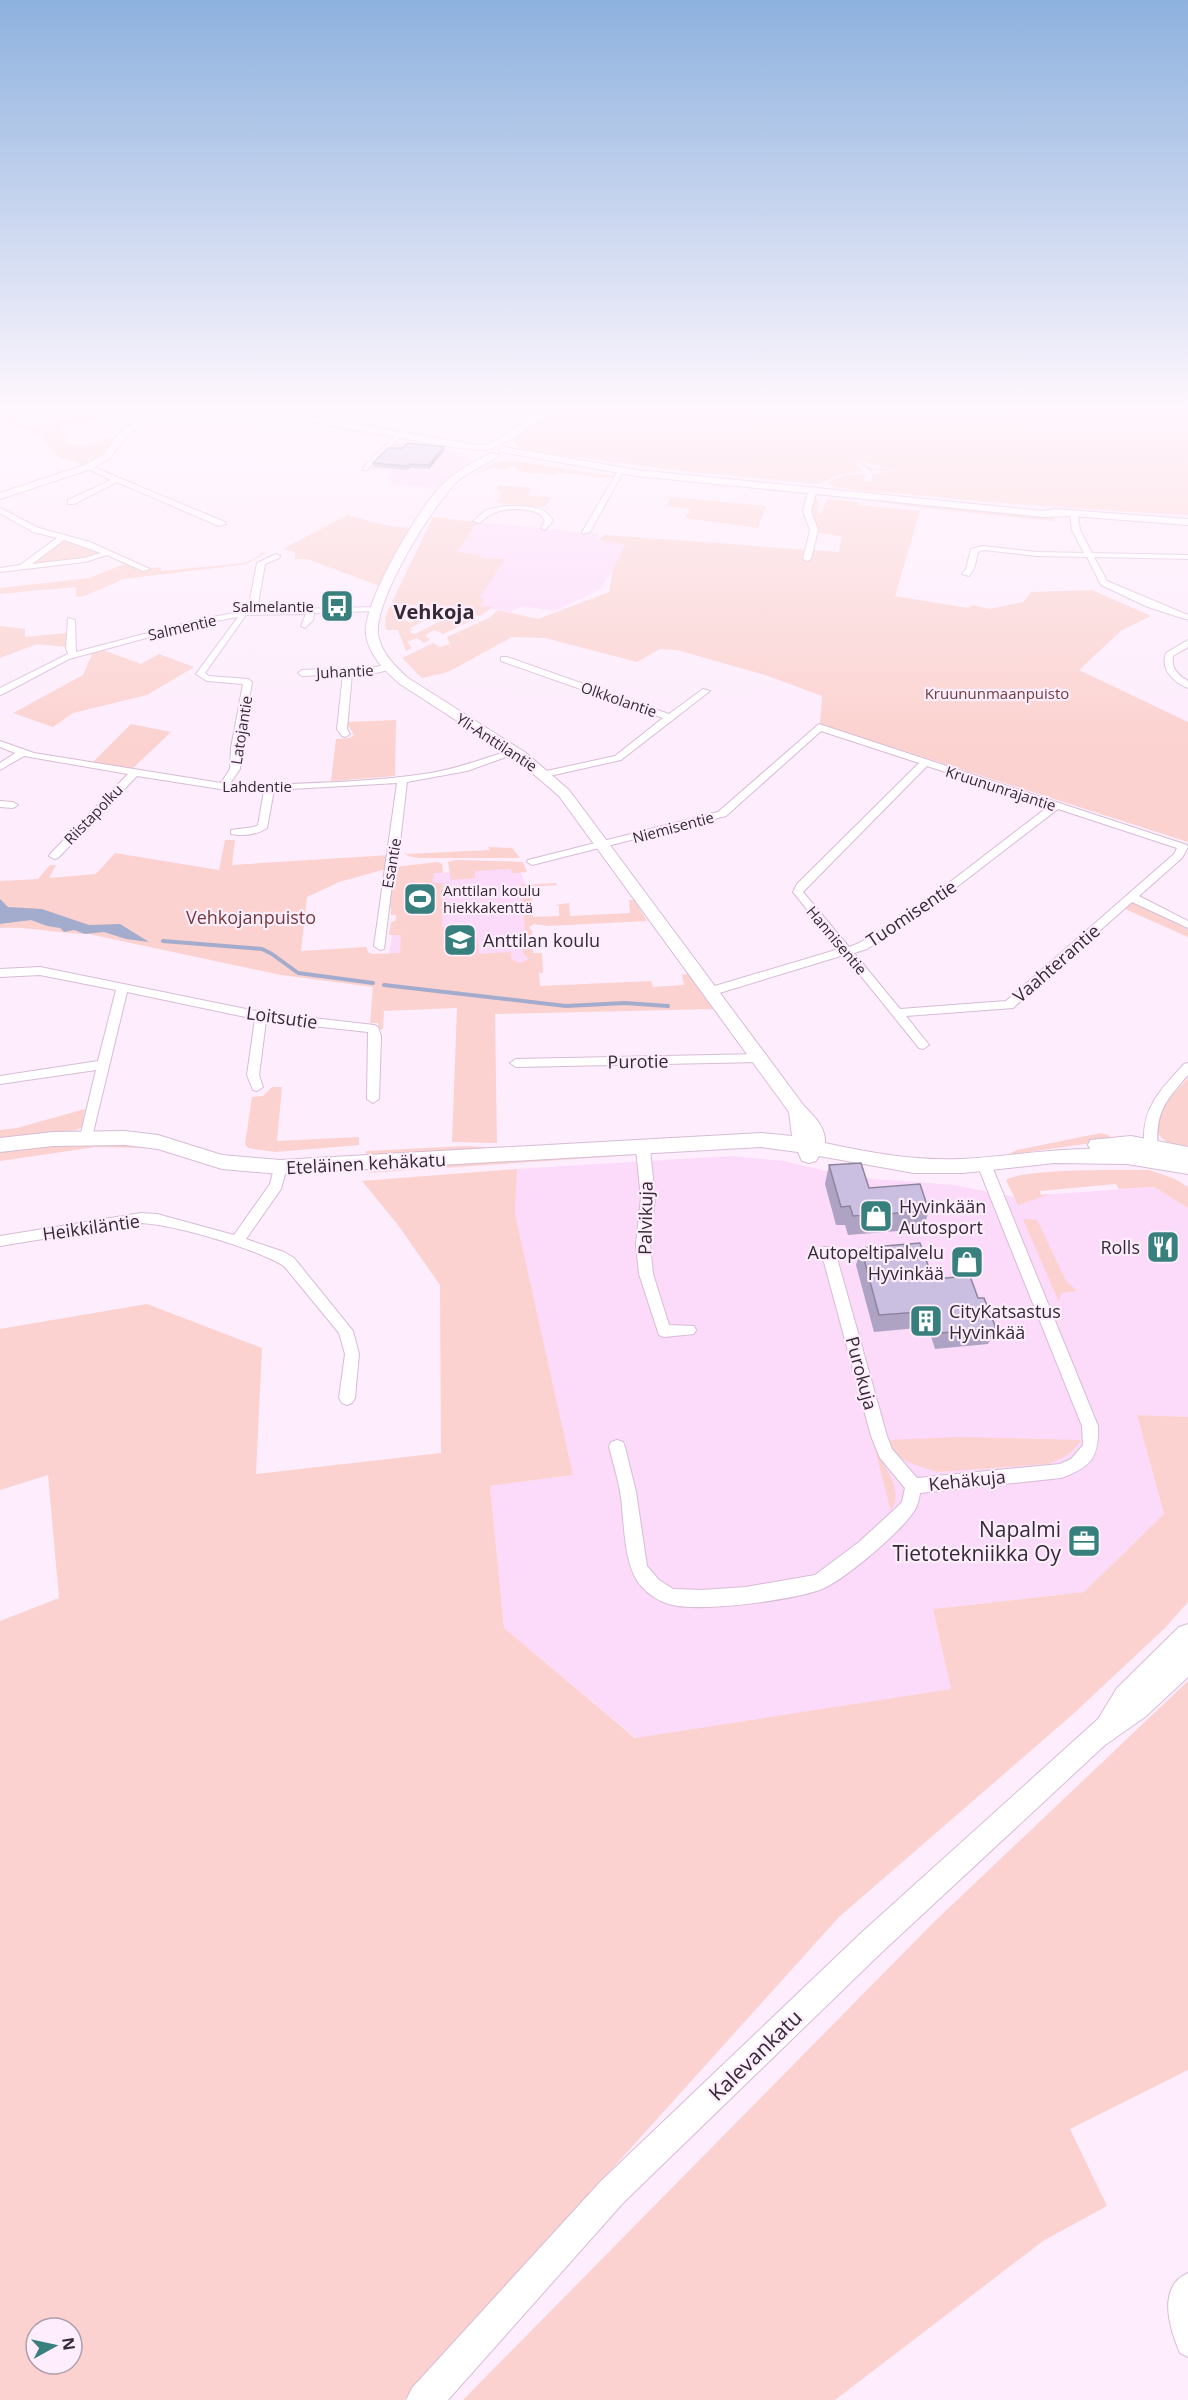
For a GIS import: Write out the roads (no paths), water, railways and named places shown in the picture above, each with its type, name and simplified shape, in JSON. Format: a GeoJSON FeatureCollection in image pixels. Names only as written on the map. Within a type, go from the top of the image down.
{"type":"FeatureCollection","features":[{"type":"Feature","properties":{"kind":"street"},"geometry":{"type":"LineString","coordinates":[[14,518],[36,530],[63,537],[146,569]]}},
{"type":"Feature","properties":{"kind":"street"},"geometry":{"type":"LineString","coordinates":[[208,518],[222,524]]}},
{"type":"Feature","properties":{"kind":"street","name":"Yli-Anttilantie"},"geometry":{"type":"LineString","coordinates":[[420,518],[376,609],[372,625],[373,639],[379,654],[389,667],[413,688],[515,752],[545,774],[564,793],[712,991],[798,1111],[801,1136],[810,1149]]}},
{"type":"Feature","properties":{"kind":"street"},"geometry":{"type":"LineString","coordinates":[[477,521],[480,518]]}},
{"type":"Feature","properties":{"kind":"street"},"geometry":{"type":"LineString","coordinates":[[545,528],[549,521],[548,518]]}},
{"type":"Feature","properties":{"kind":"street"},"geometry":{"type":"LineString","coordinates":[[586,532],[595,518]]}},
{"type":"Feature","properties":{"kind":"street"},"geometry":{"type":"LineString","coordinates":[[807,559],[814,530],[810,518]]}},
{"type":"Feature","properties":{"kind":"street"},"geometry":{"type":"LineString","coordinates":[[1072,518],[1104,583],[1141,602],[1188,618]]}},
{"type":"Feature","properties":{"kind":"street"},"geometry":{"type":"LineString","coordinates":[[1121,518],[1188,522]]}},
{"type":"Feature","properties":{"kind":"street"},"geometry":{"type":"LineString","coordinates":[[23,567],[63,537]]}},
{"type":"Feature","properties":{"kind":"street"},"geometry":{"type":"LineString","coordinates":[[966,574],[970,569],[974,551],[978,549],[1037,554],[1188,557]]}},
{"type":"Feature","properties":{"kind":"street"},"geometry":{"type":"LineString","coordinates":[[0,570],[85,560],[107,553]]}},
{"type":"Feature","properties":{"kind":"street"},"geometry":{"type":"LineString","coordinates":[[247,613],[261,563],[276,556]]}},
{"type":"Feature","properties":{"kind":"street","name":"Salmentie"},"geometry":{"type":"LineString","coordinates":[[0,692],[73,655],[158,632],[247,613],[376,609]]}},
{"type":"Feature","properties":{"kind":"street"},"geometry":{"type":"LineString","coordinates":[[304,626],[309,620],[310,611]]}},
{"type":"Feature","properties":{"kind":"street","name":"Latojantie"},"geometry":{"type":"LineString","coordinates":[[223,787],[235,769],[236,748],[248,682],[207,678],[200,674],[247,613]]}},
{"type":"Feature","properties":{"kind":"street"},"geometry":{"type":"LineString","coordinates":[[71,620],[70,648],[73,655]]}},
{"type":"Feature","properties":{"kind":"street"},"geometry":{"type":"LineString","coordinates":[[1188,643],[1169,655],[1167,662],[1172,674],[1188,686]]}},
{"type":"Feature","properties":{"kind":"street","name":"Olkkolantie"},"geometry":{"type":"LineString","coordinates":[[504,659],[670,717]]}},
{"type":"Feature","properties":{"kind":"street","name":"Juhantie"},"geometry":{"type":"LineString","coordinates":[[302,673],[389,667]]}},
{"type":"Feature","properties":{"kind":"street"},"geometry":{"type":"LineString","coordinates":[[345,734],[342,722],[348,671]]}},
{"type":"Feature","properties":{"kind":"street"},"geometry":{"type":"LineString","coordinates":[[670,717],[706,691]]}},
{"type":"Feature","properties":{"kind":"street","name":"Olkkolantie"},"geometry":{"type":"LineString","coordinates":[[545,774],[618,758],[670,717]]}},
{"type":"Feature","properties":{"kind":"street","name":"Kruununrajantie"},"geometry":{"type":"LineString","coordinates":[[819,727],[1183,847]]}},
{"type":"Feature","properties":{"kind":"street","name":"Niemisentie"},"geometry":{"type":"LineString","coordinates":[[532,862],[722,814],[819,727]]}},
{"type":"Feature","properties":{"kind":"street","name":"Lahdentie"},"geometry":{"type":"LineString","coordinates":[[0,744],[22,753],[134,773],[223,787],[269,788],[402,780],[464,769],[515,752]]}},
{"type":"Feature","properties":{"kind":"street"},"geometry":{"type":"LineString","coordinates":[[0,766],[22,753]]}},
{"type":"Feature","properties":{"kind":"street","name":"Hannisentie"},"geometry":{"type":"LineString","coordinates":[[923,1045],[798,892],[801,885],[924,763]]}},
{"type":"Feature","properties":{"kind":"street","name":"Riistapolku"},"geometry":{"type":"LineString","coordinates":[[54,856],[134,773]]}},
{"type":"Feature","properties":{"kind":"street","name":"Esantie"},"geometry":{"type":"LineString","coordinates":[[380,946],[402,780]]}},
{"type":"Feature","properties":{"kind":"street"},"geometry":{"type":"LineString","coordinates":[[235,832],[257,830],[263,826],[269,788]]}},
{"type":"Feature","properties":{"kind":"street"},"geometry":{"type":"LineString","coordinates":[[0,804],[13,806]]}},
{"type":"Feature","properties":{"kind":"street","name":"Tuomisentie"},"geometry":{"type":"LineString","coordinates":[[712,991],[848,952],[886,933],[915,914],[1056,807]]}},
{"type":"Feature","properties":{"kind":"street","name":"Vaahterantie"},"geometry":{"type":"LineString","coordinates":[[898,1013],[1009,1005],[1178,856],[1183,847]]}},
{"type":"Feature","properties":{"kind":"street"},"geometry":{"type":"LineString","coordinates":[[1131,897],[1188,925]]}},
{"type":"Feature","properties":{"kind":"street","name":"Loitsutie"},"geometry":{"type":"LineString","coordinates":[[0,973],[40,971],[261,1016],[369,1028],[374,1030],[373,1100]]}},
{"type":"Feature","properties":{"kind":"street"},"geometry":{"type":"LineString","coordinates":[[86,1137],[122,988]]}},
{"type":"Feature","properties":{"kind":"street"},"geometry":{"type":"LineString","coordinates":[[257,1087],[253,1075],[261,1016]]}},
{"type":"Feature","properties":{"kind":"street","name":"Purotie"},"geometry":{"type":"LineString","coordinates":[[516,1063],[761,1058]]}},
{"type":"Feature","properties":{"kind":"street"},"geometry":{"type":"LineString","coordinates":[[0,1080],[103,1065]]}},
{"type":"Feature","properties":{"kind":"street"},"geometry":{"type":"LineString","coordinates":[[1151,1153],[1152,1109],[1188,1067]]}},
{"type":"Feature","properties":{"kind":"street","name":"Eteläinen kehäkatu"},"geometry":{"type":"LineString","coordinates":[[0,1145],[86,1137],[158,1142],[222,1162],[280,1167],[736,1143],[810,1149],[831,1163],[904,1171],[914,1166],[984,1164],[1054,1156],[1127,1157],[1151,1153],[1188,1154]]}},
{"type":"Feature","properties":{"kind":"street","name":"Palvikuja"},"geometry":{"type":"LineString","coordinates":[[643,1149],[648,1205],[642,1244],[646,1274],[664,1331],[689,1330]]}},
{"type":"Feature","properties":{"kind":"street","name":"Eteläinen kehäkatu"},"geometry":{"type":"LineString","coordinates":[[1151,1153],[1188,1167]]}},
{"type":"Feature","properties":{"kind":"street","name":"Kehäkuja"},"geometry":{"type":"LineString","coordinates":[[617,1447],[628,1492],[639,1568],[649,1583],[662,1593],[675,1598],[699,1600],[817,1583],[826,1579],[897,1519],[908,1507],[914,1486],[1061,1471],[1077,1464],[1091,1446],[1090,1426],[984,1164]]}},
{"type":"Feature","properties":{"kind":"street"},"geometry":{"type":"LineString","coordinates":[[237,1241],[276,1185],[280,1167]]}},
{"type":"Feature","properties":{"kind":"street","name":"Heikkiläntie"},"geometry":{"type":"LineString","coordinates":[[0,1241],[141,1218],[165,1220],[279,1256],[289,1262],[346,1331],[352,1354],[347,1398]]}},
{"type":"Feature","properties":{"kind":"street","name":"Purokuja"},"geometry":{"type":"LineString","coordinates":[[828,1251],[879,1436],[886,1453],[914,1486]]}},
{"type":"Feature","properties":{"kind":"street","name":"Kalevankatu"},"geometry":{"type":"LineString","coordinates":[[1105,1728],[1126,1697],[1188,1636]]}},
{"type":"Feature","properties":{"kind":"street","name":"Kalevankatu"},"geometry":{"type":"LineString","coordinates":[[423,2400],[612,2192],[879,1935],[1105,1728],[1136,1708],[1188,1660]]}},
{"type":"Feature","properties":{"kind":"street"},"geometry":{"type":"LineString","coordinates":[[1188,2285],[1180,2295],[1178,2313],[1188,2345]]}},
{"type":"Feature","properties":{"kind":"water"},"geometry":{"type":"Polygon","coordinates":[[[0,899],[8,907],[42,909],[89,925],[120,924],[149,942],[126,939],[104,932],[85,934],[74,930],[64,932],[60,928],[31,920],[0,924],[0,899]]]}},
{"type":"Feature","properties":{"kind":"waterway"},"geometry":{"type":"LineString","coordinates":[[163,941],[262,949],[298,973],[373,983]]}},
{"type":"Feature","properties":{"kind":"waterway"},"geometry":{"type":"LineString","coordinates":[[384,985],[566,1006],[625,1003],[668,1006]]}},
{"type":"Feature","properties":{"kind":"place","name":"Salmelantie"},"geometry":{"type":"Point","coordinates":[337,606]}},
{"type":"Feature","properties":{"kind":"place","name":"Anttilan koulu hiekkakenttä"},"geometry":{"type":"Point","coordinates":[420,899]}},
{"type":"Feature","properties":{"kind":"place","name":"Anttilan koulu"},"geometry":{"type":"Point","coordinates":[460,940]}},
{"type":"Feature","properties":{"kind":"place","name":"Hyvinkään Autosport"},"geometry":{"type":"Point","coordinates":[876,1216]}},
{"type":"Feature","properties":{"kind":"place","name":"Rolls"},"geometry":{"type":"Point","coordinates":[1163,1247]}},
{"type":"Feature","properties":{"kind":"place","name":"Autopeltipalvelu Hyvinkää"},"geometry":{"type":"Point","coordinates":[967,1262]}},
{"type":"Feature","properties":{"kind":"place","name":"CityKatsastus Hyvinkää"},"geometry":{"type":"Point","coordinates":[926,1321]}},
{"type":"Feature","properties":{"kind":"place","name":"Napalmi Tietotekniikka Oy"},"geometry":{"type":"Point","coordinates":[1084,1541]}},
{"type":"Feature","properties":{"kind":"district","name":"Vehkoja"},"geometry":{"type":"Point","coordinates":[434,611]}},
{"type":"Feature","properties":{"kind":"park label","name":"Kruununmaanpuisto"},"geometry":{"type":"Point","coordinates":[997,693]}},
{"type":"Feature","properties":{"kind":"park label","name":"Vehkojanpuisto"},"geometry":{"type":"Point","coordinates":[251,917]}}]}
